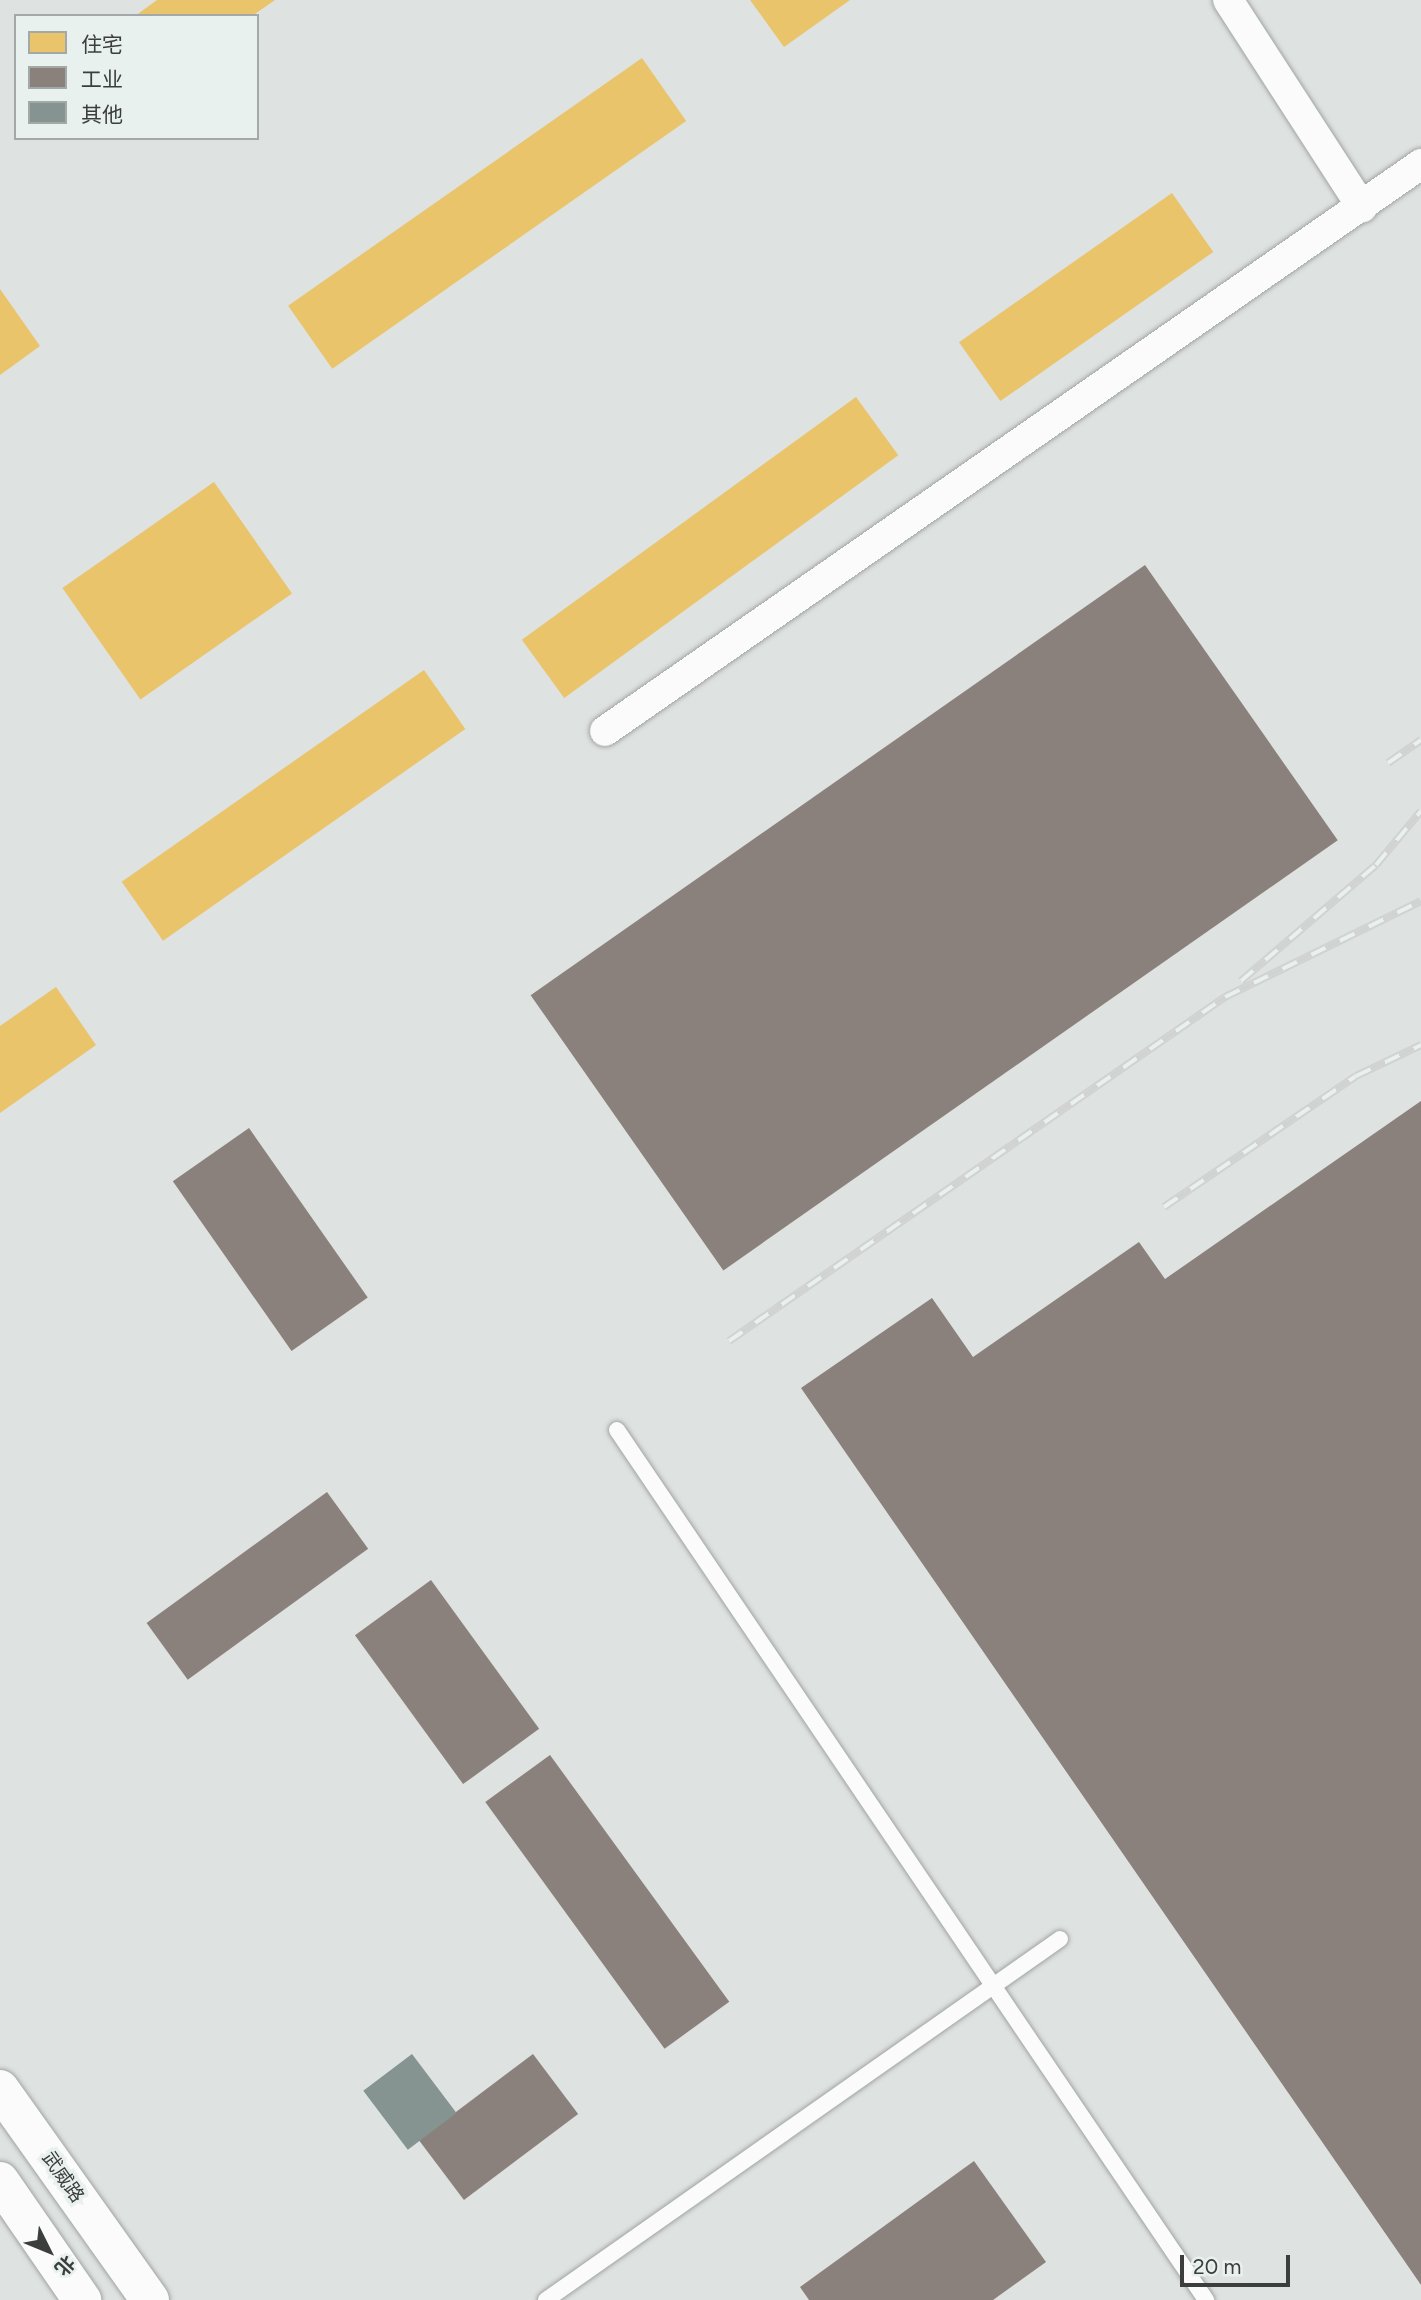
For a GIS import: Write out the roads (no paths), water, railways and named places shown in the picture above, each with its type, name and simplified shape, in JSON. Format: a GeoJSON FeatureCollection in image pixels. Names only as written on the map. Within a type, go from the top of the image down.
{"type":"FeatureCollection","features":[{"type":"Feature","properties":{"kind":"main road","name":"武威路"},"geometry":{"type":"LineString","coordinates":[[0,2089],[150,2300]]}},
{"type":"Feature","properties":{"kind":"main road"},"geometry":{"type":"LineString","coordinates":[[0,2181],[82,2300]]}},
{"type":"Feature","properties":{"kind":"street"},"geometry":{"type":"LineString","coordinates":[[1227,0],[1363,207]]}},
{"type":"Feature","properties":{"kind":"street"},"geometry":{"type":"LineString","coordinates":[[606,731],[1363,207],[1421,164]]}},
{"type":"Feature","properties":{"kind":"lane"},"geometry":{"type":"LineString","coordinates":[[617,1430],[1206,2300]]}},
{"type":"Feature","properties":{"kind":"lane"},"geometry":{"type":"LineString","coordinates":[[547,2300],[1060,1939]]}},
{"type":"Feature","properties":{"kind":"railway"},"geometry":{"type":"LineString","coordinates":[[1388,763],[1421,740]]}},
{"type":"Feature","properties":{"kind":"railway"},"geometry":{"type":"LineString","coordinates":[[1241,981],[1376,865],[1421,811]]}},
{"type":"Feature","properties":{"kind":"railway"},"geometry":{"type":"LineString","coordinates":[[729,1341],[1225,997],[1421,901]]}},
{"type":"Feature","properties":{"kind":"railway"},"geometry":{"type":"LineString","coordinates":[[1164,1207],[1356,1076],[1421,1045]]}}]}
